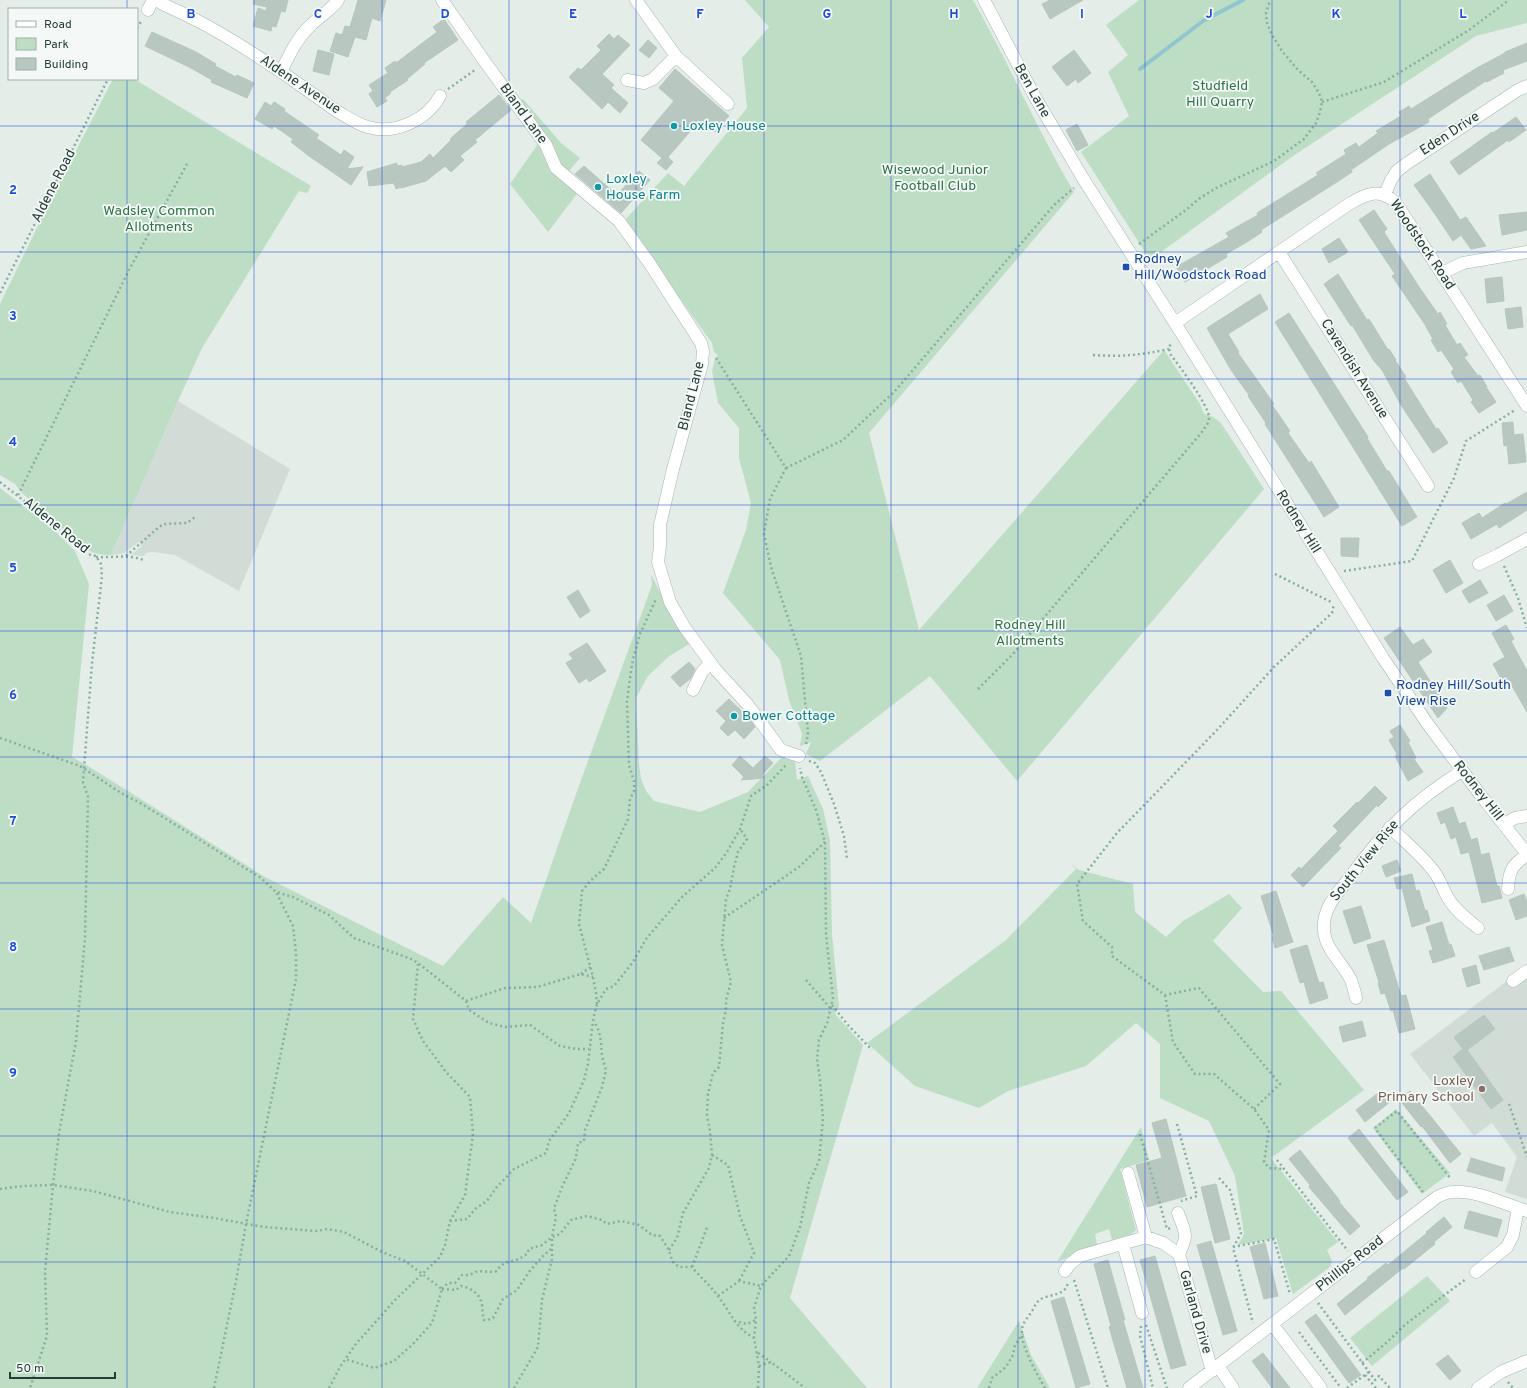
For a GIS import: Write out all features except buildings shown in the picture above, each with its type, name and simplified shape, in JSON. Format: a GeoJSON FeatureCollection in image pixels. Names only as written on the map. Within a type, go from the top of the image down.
{"type":"FeatureCollection","features":[{"type":"Feature","properties":{"kind":"street","name":"Aldene Avenue"},"geometry":{"type":"LineString","coordinates":[[159,0],[161,3],[217,32],[281,72],[352,121],[367,127],[390,129],[416,121],[436,104],[440,96]]}},
{"type":"Feature","properties":{"kind":"street"},"geometry":{"type":"LineString","coordinates":[[281,72],[300,36],[338,0]]}},
{"type":"Feature","properties":{"kind":"street","name":"Bland Lane"},"geometry":{"type":"LineString","coordinates":[[442,0],[546,145],[556,168],[619,221],[650,264],[701,343],[703,351],[699,378],[673,469],[660,525],[658,562],[670,602],[685,628],[710,662],[748,705],[781,750],[799,756]]}},
{"type":"Feature","properties":{"kind":"street"},"geometry":{"type":"LineString","coordinates":[[636,0],[676,56],[728,104]]}},
{"type":"Feature","properties":{"kind":"street","name":"Ben Lane"},"geometry":{"type":"LineString","coordinates":[[984,0],[1035,97],[1084,180]]}},
{"type":"Feature","properties":{"kind":"street"},"geometry":{"type":"LineString","coordinates":[[627,80],[644,82],[653,79],[676,56]]}},
{"type":"Feature","properties":{"kind":"street","name":"Eden Drive"},"geometry":{"type":"LineString","coordinates":[[1385,194],[1397,171],[1417,155],[1518,90],[1527,86]]}},
{"type":"Feature","properties":{"kind":"street","name":"Rodney Hill"},"geometry":{"type":"LineString","coordinates":[[1084,180],[1178,327],[1330,574],[1339,599],[1462,771],[1527,854]]}},
{"type":"Feature","properties":{"kind":"street","name":"Woodstock Road"},"geometry":{"type":"LineString","coordinates":[[1178,327],[1279,252],[1362,197],[1374,194],[1385,194],[1396,203],[1442,273],[1473,324],[1521,387],[1526,405]]}},
{"type":"Feature","properties":{"kind":"street","name":"Cavendish Avenue"},"geometry":{"type":"LineString","coordinates":[[1279,252],[1428,486]]}},
{"type":"Feature","properties":{"kind":"street"},"geometry":{"type":"LineString","coordinates":[[1442,273],[1463,263],[1527,252]]}},
{"type":"Feature","properties":{"kind":"street"},"geometry":{"type":"LineString","coordinates":[[1479,564],[1527,539]]}},
{"type":"Feature","properties":{"kind":"street"},"geometry":{"type":"LineString","coordinates":[[693,690],[702,672],[710,662]]}},
{"type":"Feature","properties":{"kind":"street","name":"South View Rise"},"geometry":{"type":"LineString","coordinates":[[1356,998],[1351,980],[1327,943],[1324,930],[1324,918],[1328,905],[1390,827],[1424,796],[1462,771]]}},
{"type":"Feature","properties":{"kind":"street"},"geometry":{"type":"LineString","coordinates":[[1504,824],[1515,818],[1527,816]]}},
{"type":"Feature","properties":{"kind":"street"},"geometry":{"type":"LineString","coordinates":[[1390,827],[1435,872],[1454,906],[1478,928]]}},
{"type":"Feature","properties":{"kind":"street"},"geometry":{"type":"LineString","coordinates":[[1508,889],[1509,876],[1512,868],[1527,854]]}},
{"type":"Feature","properties":{"kind":"street"},"geometry":{"type":"LineString","coordinates":[[1513,981],[1527,971]]}},
{"type":"Feature","properties":{"kind":"street"},"geometry":{"type":"LineString","coordinates":[[1065,1271],[1070,1264],[1080,1256],[1146,1237],[1128,1173]]}},
{"type":"Feature","properties":{"kind":"street","name":"Phillips Road"},"geometry":{"type":"LineString","coordinates":[[1189,1388],[1437,1197],[1450,1192],[1460,1192],[1482,1196],[1523,1210]]}},
{"type":"Feature","properties":{"kind":"street"},"geometry":{"type":"LineString","coordinates":[[1476,1272],[1507,1247],[1523,1210]]}},
{"type":"Feature","properties":{"kind":"street","name":"Garland Drive"},"geometry":{"type":"LineString","coordinates":[[1179,1254],[1185,1242],[1185,1234],[1180,1219]]}},
{"type":"Feature","properties":{"kind":"street","name":"Garland Drive"},"geometry":{"type":"LineString","coordinates":[[1146,1237],[1163,1243],[1179,1254],[1215,1368],[1233,1388]]}},
{"type":"Feature","properties":{"kind":"street"},"geometry":{"type":"LineString","coordinates":[[1122,1244],[1142,1313]]}},
{"type":"Feature","properties":{"kind":"street"},"geometry":{"type":"LineString","coordinates":[[1272,1324],[1320,1388]]}},
{"type":"Feature","properties":{"kind":"street"},"geometry":{"type":"LineString","coordinates":[[1478,1388],[1501,1372],[1527,1361]]}},
{"type":"Feature","properties":{"kind":"path"},"geometry":{"type":"LineString","coordinates":[[1128,250],[1170,222],[1200,198],[1216,188],[1274,161],[1304,139],[1316,122],[1322,102],[1319,93],[1312,82],[1290,61],[1272,35],[1267,23],[1266,13],[1270,0]]}},
{"type":"Feature","properties":{"kind":"path"},"geometry":{"type":"LineString","coordinates":[[1322,102],[1384,82],[1469,30],[1509,0]]}},
{"type":"Feature","properties":{"kind":"path"},"geometry":{"type":"LineString","coordinates":[[440,96],[485,62]]}},
{"type":"Feature","properties":{"kind":"path","name":"Aldene Road"},"geometry":{"type":"LineString","coordinates":[[0,293],[107,80]]}},
{"type":"Feature","properties":{"kind":"path"},"geometry":{"type":"LineString","coordinates":[[18,495],[129,270],[187,164]]}},
{"type":"Feature","properties":{"kind":"path"},"geometry":{"type":"LineString","coordinates":[[450,1221],[467,1219],[475,1209],[487,1201],[496,1188],[514,1169],[546,1153],[548,1140],[569,1113],[578,1096],[588,1064],[593,1020],[597,1004],[606,989],[614,986],[633,962],[646,939],[682,897],[715,868],[727,852],[740,830],[751,796],[767,785],[792,759],[799,756],[805,749],[808,733],[801,656],[771,567],[764,534],[770,499],[786,468],[843,440],[895,392],[1054,205],[1084,180]]}},
{"type":"Feature","properties":{"kind":"path"},"geometry":{"type":"LineString","coordinates":[[978,689],[1013,654],[1202,432],[1207,423],[1209,417],[1199,396],[1171,355],[1169,349],[1178,327]]}},
{"type":"Feature","properties":{"kind":"path"},"geometry":{"type":"LineString","coordinates":[[1094,354],[1115,357],[1142,355],[1169,349]]}},
{"type":"Feature","properties":{"kind":"path"},"geometry":{"type":"LineString","coordinates":[[703,351],[715,356],[786,468]]}},
{"type":"Feature","properties":{"kind":"path"},"geometry":{"type":"LineString","coordinates":[[1330,574],[1412,561],[1454,478],[1466,441],[1526,405]]}},
{"type":"Feature","properties":{"kind":"path","name":"Aldene Road"},"geometry":{"type":"LineString","coordinates":[[0,482],[55,525],[79,548],[87,554],[96,556],[101,564],[102,576],[92,663],[85,770]]}},
{"type":"Feature","properties":{"kind":"path"},"geometry":{"type":"LineString","coordinates":[[126,556],[164,524],[187,523],[195,517]]}},
{"type":"Feature","properties":{"kind":"path"},"geometry":{"type":"LineString","coordinates":[[1498,555],[1508,572],[1527,628]]}},
{"type":"Feature","properties":{"kind":"path"},"geometry":{"type":"LineString","coordinates":[[96,556],[110,558],[126,556],[136,557],[143,560]]}},
{"type":"Feature","properties":{"kind":"path"},"geometry":{"type":"LineString","coordinates":[[1275,574],[1339,599],[1332,613],[1274,667],[1217,730],[1117,833],[1077,884],[1083,921],[1112,947],[1112,956],[1164,995],[1173,1042],[1196,1074],[1214,1074],[1254,1109],[1269,1130],[1264,1162],[1269,1168],[1284,1169]]}},
{"type":"Feature","properties":{"kind":"path"},"geometry":{"type":"LineString","coordinates":[[597,1004],[593,977],[579,924],[582,891],[591,880],[604,869],[628,819],[630,799],[634,791],[634,781],[629,765],[628,702],[630,678],[633,659],[640,634],[657,597]]}},
{"type":"Feature","properties":{"kind":"path"},"geometry":{"type":"LineString","coordinates":[[0,738],[72,763],[142,804],[261,878],[276,892],[292,926],[296,953],[296,979],[214,1388]]}},
{"type":"Feature","properties":{"kind":"path"},"geometry":{"type":"LineString","coordinates":[[758,1388],[759,1366],[754,1338],[756,1320],[754,1308],[760,1286],[789,1256],[800,1227],[809,1183],[819,1161],[823,1119],[817,1059],[819,1040],[827,1023],[833,998],[826,935],[825,842],[816,810],[802,777],[799,756]]}},
{"type":"Feature","properties":{"kind":"path"},"geometry":{"type":"LineString","coordinates":[[799,756],[815,763],[821,772],[834,804],[844,836],[847,859]]}},
{"type":"Feature","properties":{"kind":"path"},"geometry":{"type":"LineString","coordinates":[[30,1388],[47,1336],[45,1272],[52,1185],[59,1133],[76,1041],[85,938],[88,797],[83,782],[85,770]]}},
{"type":"Feature","properties":{"kind":"path"},"geometry":{"type":"LineString","coordinates":[[669,1250],[677,1238],[684,1212],[709,1168],[712,1155],[707,1115],[708,1094],[713,1074],[719,1067],[726,1000],[731,982],[722,944],[726,899],[738,852],[747,839],[740,830]]}},
{"type":"Feature","properties":{"kind":"path"},"geometry":{"type":"LineString","coordinates":[[724,918],[799,867],[825,842]]}},
{"type":"Feature","properties":{"kind":"path"},"geometry":{"type":"LineString","coordinates":[[276,892],[293,897],[329,915],[354,938],[418,963],[466,1001],[469,1010],[489,1023],[505,1027],[530,1024],[560,1046],[577,1049],[589,1048]]}},
{"type":"Feature","properties":{"kind":"path"},"geometry":{"type":"LineString","coordinates":[[329,1388],[345,1359],[355,1345],[396,1299],[440,1257],[445,1245],[450,1221],[466,1195],[473,1134],[470,1097],[446,1072],[423,1041],[413,1019],[418,963]]}},
{"type":"Feature","properties":{"kind":"path"},"geometry":{"type":"LineString","coordinates":[[466,1001],[505,988],[537,987],[581,974],[590,967]]}},
{"type":"Feature","properties":{"kind":"path"},"geometry":{"type":"LineString","coordinates":[[581,974],[593,977]]}},
{"type":"Feature","properties":{"kind":"path"},"geometry":{"type":"LineString","coordinates":[[806,980],[872,1050]]}},
{"type":"Feature","properties":{"kind":"path"},"geometry":{"type":"LineString","coordinates":[[1164,995],[1199,988],[1280,1084],[1254,1109]]}},
{"type":"Feature","properties":{"kind":"path"},"geometry":{"type":"LineString","coordinates":[[514,1388],[538,1347],[542,1300],[552,1259],[552,1237],[556,1217],[554,1208],[576,1158],[578,1143],[584,1140],[585,1130],[602,1086],[606,1070],[602,1056],[600,1036],[593,1020]]}},
{"type":"Feature","properties":{"kind":"path"},"geometry":{"type":"LineString","coordinates":[[1509,1104],[1527,1158]]}},
{"type":"Feature","properties":{"kind":"path"},"geometry":{"type":"LineString","coordinates":[[1430,1202],[1375,1128],[1397,1111],[1460,1192]]}},
{"type":"Feature","properties":{"kind":"path"},"geometry":{"type":"LineString","coordinates":[[1140,1134],[1167,1229],[1180,1219],[1175,1202],[1197,1196],[1177,1124]]}},
{"type":"Feature","properties":{"kind":"path"},"geometry":{"type":"LineString","coordinates":[[712,1155],[728,1165],[740,1216],[754,1253],[739,1281],[718,1296]]}},
{"type":"Feature","properties":{"kind":"path"},"geometry":{"type":"LineString","coordinates":[[1277,1160],[1355,1260]]}},
{"type":"Feature","properties":{"kind":"path"},"geometry":{"type":"LineString","coordinates":[[1219,1178],[1230,1190],[1241,1233],[1233,1248],[1257,1336]]}},
{"type":"Feature","properties":{"kind":"path"},"geometry":{"type":"LineString","coordinates":[[0,1189],[23,1186],[52,1185],[93,1191],[170,1212],[264,1227],[317,1231],[327,1229],[344,1232],[382,1252],[405,1261],[442,1289],[456,1290],[461,1286],[466,1287],[478,1295],[482,1301],[482,1313],[484,1320],[493,1318],[503,1299],[517,1290],[538,1261],[553,1248]]}},
{"type":"Feature","properties":{"kind":"path"},"geometry":{"type":"LineString","coordinates":[[345,1359],[374,1368],[394,1361],[413,1344],[432,1323],[442,1289],[448,1283],[455,1282],[462,1276],[478,1271],[497,1271],[499,1266],[504,1262],[517,1260],[527,1254],[529,1249],[542,1245],[552,1237],[560,1234],[571,1220],[587,1216],[602,1220],[607,1224],[621,1221],[639,1225],[652,1235],[660,1236],[669,1250],[672,1262],[679,1267],[692,1267],[718,1296],[734,1321],[745,1333],[754,1338]]}},
{"type":"Feature","properties":{"kind":"path"},"geometry":{"type":"LineString","coordinates":[[692,1267],[708,1225]]}},
{"type":"Feature","properties":{"kind":"path"},"geometry":{"type":"LineString","coordinates":[[1233,1248],[1274,1239],[1294,1307]]}},
{"type":"Feature","properties":{"kind":"path"},"geometry":{"type":"LineString","coordinates":[[1362,1363],[1406,1324],[1476,1272]]}},
{"type":"Feature","properties":{"kind":"path"},"geometry":{"type":"LineString","coordinates":[[1045,1388],[1028,1359],[1023,1326],[1037,1302],[1041,1298],[1064,1290],[1072,1278],[1076,1282],[1108,1388]]}},
{"type":"Feature","properties":{"kind":"path"},"geometry":{"type":"LineString","coordinates":[[739,1281],[760,1286]]}},
{"type":"Feature","properties":{"kind":"path"},"geometry":{"type":"LineString","coordinates":[[1311,1294],[1375,1380],[1378,1376],[1390,1388]]}},
{"type":"Feature","properties":{"kind":"path"},"geometry":{"type":"LineString","coordinates":[[1142,1313],[1140,1336],[1153,1388]]}},
{"type":"Feature","properties":{"kind":"path"},"geometry":{"type":"LineString","coordinates":[[1142,1313],[1167,1388]]}},
{"type":"Feature","properties":{"kind":"path"},"geometry":{"type":"LineString","coordinates":[[734,1321],[747,1324],[756,1320]]}},
{"type":"Feature","properties":{"kind":"path"},"geometry":{"type":"LineString","coordinates":[[1299,1332],[1341,1388]]}},
{"type":"Feature","properties":{"kind":"path"},"geometry":{"type":"LineString","coordinates":[[989,1388],[992,1378],[1006,1366],[1013,1355],[1015,1345],[1023,1334]]}},
{"type":"Feature","properties":{"kind":"path"},"geometry":{"type":"LineString","coordinates":[[757,1352],[805,1388]]}},
{"type":"Feature","properties":{"kind":"path"},"geometry":{"type":"LineString","coordinates":[[759,1366],[771,1362]]}},
{"type":"Feature","properties":{"kind":"path"},"geometry":{"type":"LineString","coordinates":[[1347,1388],[1369,1372]]}},
{"type":"Feature","properties":{"kind":"path"},"geometry":{"type":"LineString","coordinates":[[1365,1375],[1376,1388]]}},
{"type":"Feature","properties":{"kind":"shaded area"},"geometry":{"type":"Polygon","coordinates":[[[178,401],[290,469],[239,591],[175,555],[153,552],[146,553],[144,556],[131,555],[142,546],[139,542],[124,553],[111,555],[178,401]]]}},
{"type":"Feature","properties":{"kind":"shaded area","name":"Loxley Primary School"},"geometry":{"type":"Polygon","coordinates":[[[1527,966],[1527,1199],[1505,1192],[1517,1157],[1492,1123],[1474,1136],[1410,1054],[1527,966]]]}},
{"type":"Feature","properties":{"kind":"green space"},"geometry":{"type":"Polygon","coordinates":[[[745,0],[973,0],[1074,192],[869,433],[919,630],[1164,350],[1200,404],[1204,414],[1213,417],[1221,423],[1264,489],[1017,781],[930,676],[820,761],[806,754],[811,742],[800,746],[802,734],[789,700],[780,660],[723,593],[746,530],[751,503],[739,458],[739,428],[718,403],[712,371],[718,355],[714,352],[712,343],[624,221],[668,173],[684,186],[747,108],[742,58],[769,27],[745,0]]]}},
{"type":"Feature","properties":{"kind":"green space","name":"Studfield Hill Quarry"},"geometry":{"type":"Polygon","coordinates":[[[1139,0],[1527,0],[1527,23],[1476,36],[1293,156],[1150,260],[1081,152],[1129,116],[1108,72],[1128,55],[1106,25],[1139,0]]]}},
{"type":"Feature","properties":{"kind":"green space","name":"Wadsley Common Allotments"},"geometry":{"type":"Polygon","coordinates":[[[112,80],[136,80],[311,186],[307,193],[299,191],[202,348],[111,555],[97,554],[85,548],[23,494],[15,484],[0,475],[0,304],[50,201],[112,80]]]}},
{"type":"Feature","properties":{"kind":"green space"},"geometry":{"type":"Polygon","coordinates":[[[523,99],[561,143],[580,158],[569,171],[579,191],[548,232],[510,184],[538,144],[513,105],[523,99]]]}},
{"type":"Feature","properties":{"kind":"green space"},"geometry":{"type":"Polygon","coordinates":[[[0,488],[51,527],[75,551],[89,584],[72,757],[265,877],[443,966],[503,897],[531,923],[652,585],[651,574],[662,596],[691,643],[668,657],[648,676],[636,698],[639,764],[641,779],[646,791],[654,801],[700,812],[748,792],[783,756],[795,761],[797,780],[808,776],[823,809],[830,840],[832,934],[839,1007],[835,1014],[863,1045],[790,1298],[867,1388],[0,1388],[0,488]]]}},
{"type":"Feature","properties":{"kind":"green space"},"geometry":{"type":"Polygon","coordinates":[[[1070,863],[1079,870],[1133,884],[1135,912],[1166,937],[1183,921],[1229,894],[1242,908],[1213,941],[1263,992],[1281,991],[1364,1090],[1271,1158],[1338,1242],[1327,1250],[1332,1261],[1330,1267],[1293,1294],[1276,1238],[1238,1245],[1244,1234],[1235,1176],[1209,1121],[1160,1098],[1160,1044],[1136,1023],[1086,1066],[1008,1091],[979,1108],[915,1086],[867,1043],[1006,940],[1076,869],[1070,863]]]}},
{"type":"Feature","properties":{"kind":"green space"},"geometry":{"type":"Polygon","coordinates":[[[1396,1109],[1450,1173],[1422,1194],[1373,1128],[1396,1109]]]}},
{"type":"Feature","properties":{"kind":"green space"},"geometry":{"type":"Polygon","coordinates":[[[1141,1127],[1149,1160],[1120,1169],[1136,1230],[1132,1234],[1112,1240],[1109,1229],[1095,1234],[1097,1245],[1057,1262],[1141,1127]]]}},
{"type":"Feature","properties":{"kind":"green space"},"geometry":{"type":"Polygon","coordinates":[[[1427,1276],[1450,1301],[1372,1366],[1350,1338],[1427,1276]]]}},
{"type":"Feature","properties":{"kind":"green space"},"geometry":{"type":"Polygon","coordinates":[[[1019,1321],[1031,1355],[1050,1388],[977,1388],[1019,1321]]]}},
{"type":"Feature","properties":{"kind":"waterway"},"geometry":{"type":"LineString","coordinates":[[1140,69],[1203,21],[1243,0]]}},
{"type":"Feature","properties":{"kind":"place","name":"Loxley House"},"geometry":{"type":"Point","coordinates":[674,126]}},
{"type":"Feature","properties":{"kind":"place","name":"Loxley House Farm"},"geometry":{"type":"Point","coordinates":[598,187]}},
{"type":"Feature","properties":{"kind":"place","name":"Rodney Hill/Woodstock Road"},"geometry":{"type":"Point","coordinates":[1126,267]}},
{"type":"Feature","properties":{"kind":"place","name":"Rodney Hill/South View Rise"},"geometry":{"type":"Point","coordinates":[1388,693]}},
{"type":"Feature","properties":{"kind":"place","name":"Bower Cottage"},"geometry":{"type":"Point","coordinates":[734,716]}},
{"type":"Feature","properties":{"kind":"place","name":"Loxley Primary School"},"geometry":{"type":"Point","coordinates":[1482,1089]}},
{"type":"Feature","properties":{"kind":"park label","name":"Wisewood Junior Football Club"},"geometry":{"type":"Point","coordinates":[935,178]}},
{"type":"Feature","properties":{"kind":"park label","name":"Rodney Hill Allotments"},"geometry":{"type":"Point","coordinates":[1030,634]}}]}
